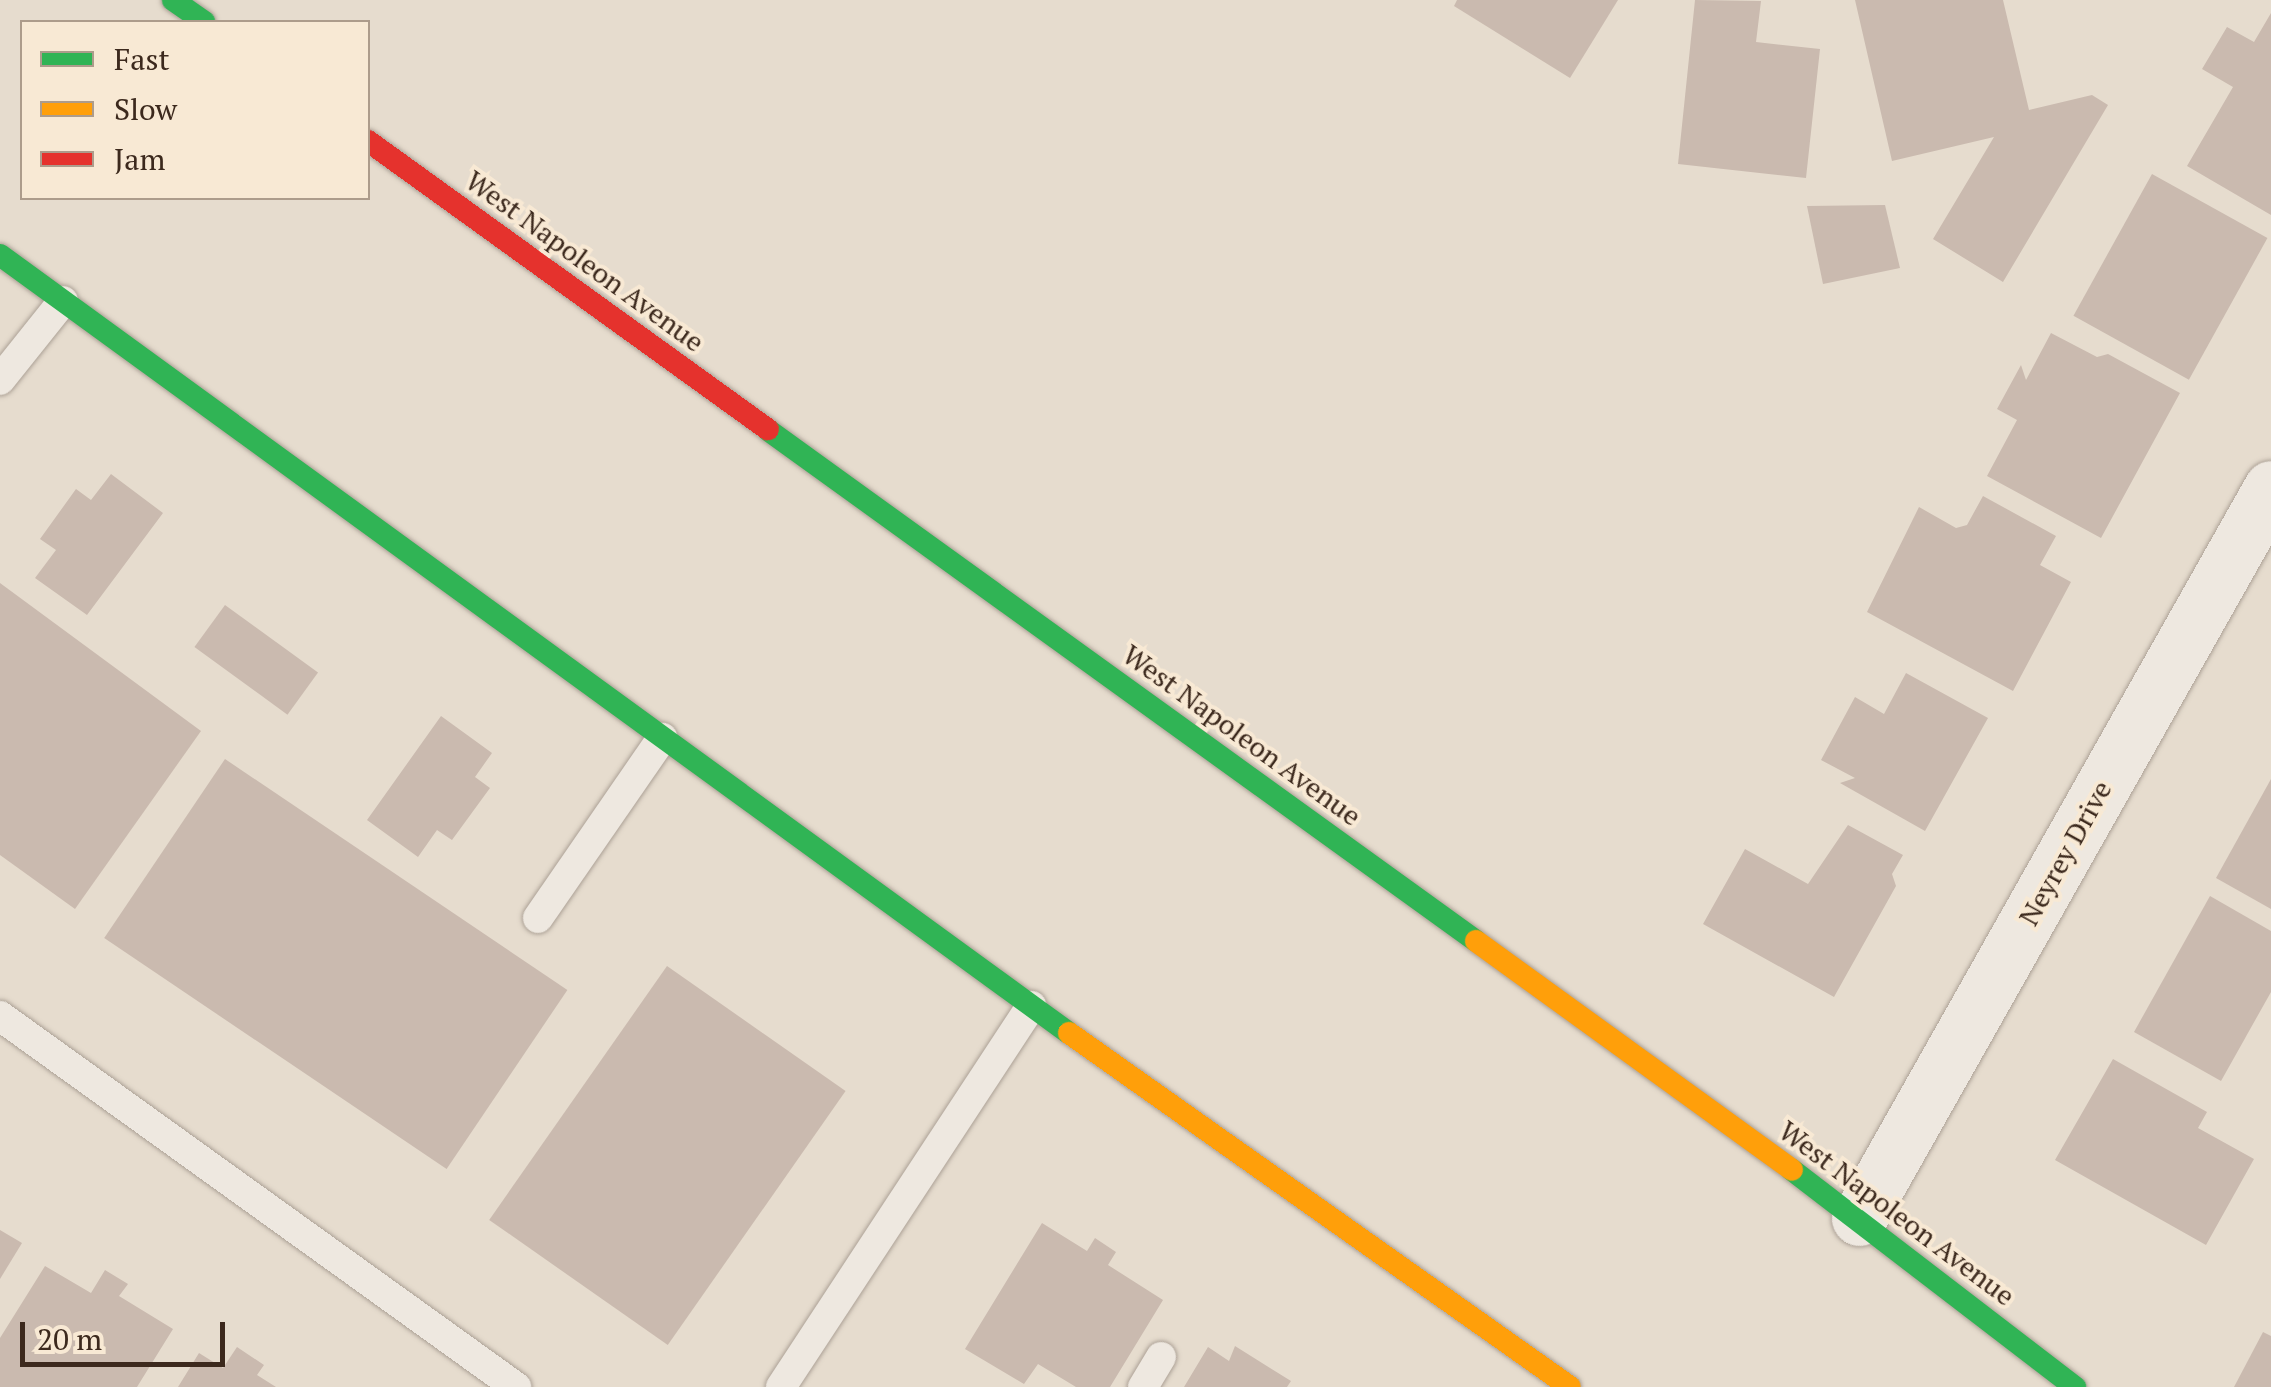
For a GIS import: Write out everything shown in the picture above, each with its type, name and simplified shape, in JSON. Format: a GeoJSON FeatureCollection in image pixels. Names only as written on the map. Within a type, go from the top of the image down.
{"type":"FeatureCollection","features":[{"type":"Feature","properties":{"kind":"main road"},"geometry":{"type":"LineString","coordinates":[[173,0],[201,20]]}},
{"type":"Feature","properties":{"kind":"main road","name":"West Napoleon Avenue"},"geometry":{"type":"LineString","coordinates":[[370,142],[1859,1218],[2075,1387]]}},
{"type":"Feature","properties":{"kind":"main road"},"geometry":{"type":"LineString","coordinates":[[0,255],[1031,1006],[1570,1387]]}},
{"type":"Feature","properties":{"kind":"street","name":"Neyrey Drive"},"geometry":{"type":"LineString","coordinates":[[1859,1218],[2271,488]]}},
{"type":"Feature","properties":{"kind":"lane"},"geometry":{"type":"LineString","coordinates":[[0,380],[63,300]]}},
{"type":"Feature","properties":{"kind":"lane"},"geometry":{"type":"LineString","coordinates":[[538,918],[662,738]]}},
{"type":"Feature","properties":{"kind":"lane"},"geometry":{"type":"LineString","coordinates":[[782,1387],[1031,1006]]}},
{"type":"Feature","properties":{"kind":"lane"},"geometry":{"type":"LineString","coordinates":[[0,1016],[516,1387]]}},
{"type":"Feature","properties":{"kind":"lane"},"geometry":{"type":"LineString","coordinates":[[1143,1387],[1161,1357]]}},
{"type":"Feature","properties":{"kind":"building"},"geometry":{"type":"Polygon","coordinates":[[[1457,0],[1618,0],[1570,78],[1454,6],[1457,0]]]}},
{"type":"Feature","properties":{"kind":"building"},"geometry":{"type":"Polygon","coordinates":[[[1695,0],[1761,1],[1756,42],[1820,49],[1806,178],[1678,164],[1695,0]]]}},
{"type":"Feature","properties":{"kind":"building"},"geometry":{"type":"Polygon","coordinates":[[[1855,0],[2003,0],[2029,110],[2092,95],[2108,105],[2003,282],[1933,239],[1994,137],[1892,161],[1855,0]]]}},
{"type":"Feature","properties":{"kind":"building"},"geometry":{"type":"Polygon","coordinates":[[[2271,13],[2271,215],[2187,166],[2233,87],[2202,69],[2227,27],[2254,42],[2271,13]]]}},
{"type":"Feature","properties":{"kind":"building"},"geometry":{"type":"Polygon","coordinates":[[[2152,174],[2267,238],[2189,380],[2073,316],[2152,174]]]}},
{"type":"Feature","properties":{"kind":"building"},"geometry":{"type":"Polygon","coordinates":[[[1885,205],[1900,268],[1823,284],[1807,206],[1885,205]]]}},
{"type":"Feature","properties":{"kind":"building"},"geometry":{"type":"Polygon","coordinates":[[[2051,333],[2097,357],[2108,354],[2180,393],[2101,538],[1987,476],[2017,420],[1997,409],[2021,365],[2026,380],[2051,333]]]}},
{"type":"Feature","properties":{"kind":"building"},"geometry":{"type":"Polygon","coordinates":[[[111,474],[163,513],[87,615],[35,578],[56,550],[40,539],[76,489],[91,500],[111,474]]]}},
{"type":"Feature","properties":{"kind":"building"},"geometry":{"type":"Polygon","coordinates":[[[1983,496],[2056,536],[2040,565],[2071,582],[2013,691],[1867,612],[1919,507],[1956,528],[1967,525],[1983,496]]]}},
{"type":"Feature","properties":{"kind":"building"},"geometry":{"type":"Polygon","coordinates":[[[0,583],[201,731],[75,909],[0,855],[0,583]]]}},
{"type":"Feature","properties":{"kind":"building"},"geometry":{"type":"Polygon","coordinates":[[[225,605],[318,673],[287,715],[194,647],[225,605]]]}},
{"type":"Feature","properties":{"kind":"building"},"geometry":{"type":"Polygon","coordinates":[[[1906,673],[1988,718],[1925,831],[1840,783],[1855,778],[1821,760],[1855,697],[1884,714],[1906,673]]]}},
{"type":"Feature","properties":{"kind":"building"},"geometry":{"type":"Polygon","coordinates":[[[441,716],[492,753],[475,777],[490,788],[452,840],[437,830],[418,857],[367,820],[441,716]]]}},
{"type":"Feature","properties":{"kind":"building"},"geometry":{"type":"Polygon","coordinates":[[[225,759],[567,990],[447,1169],[104,938],[225,759]]]}},
{"type":"Feature","properties":{"kind":"building"},"geometry":{"type":"Polygon","coordinates":[[[2271,779],[2271,909],[2216,878],[2271,779]]]}},
{"type":"Feature","properties":{"kind":"building"},"geometry":{"type":"Polygon","coordinates":[[[1848,825],[1903,855],[1892,874],[1896,886],[1834,997],[1703,924],[1745,849],[1808,884],[1848,825]]]}},
{"type":"Feature","properties":{"kind":"building"},"geometry":{"type":"Polygon","coordinates":[[[2210,896],[2271,931],[2271,992],[2221,1081],[2134,1032],[2210,896]]]}},
{"type":"Feature","properties":{"kind":"building"},"geometry":{"type":"Polygon","coordinates":[[[667,966],[846,1091],[668,1345],[489,1220],[667,966]]]}},
{"type":"Feature","properties":{"kind":"building"},"geometry":{"type":"Polygon","coordinates":[[[2113,1059],[2207,1112],[2198,1128],[2254,1159],[2206,1245],[2055,1160],[2113,1059]]]}},
{"type":"Feature","properties":{"kind":"building"},"geometry":{"type":"Polygon","coordinates":[[[1042,1223],[1087,1251],[1095,1238],[1116,1252],[1108,1265],[1163,1300],[1110,1387],[1076,1387],[1038,1364],[1024,1384],[965,1349],[1042,1223]]]}},
{"type":"Feature","properties":{"kind":"building"},"geometry":{"type":"Polygon","coordinates":[[[0,1230],[22,1243],[0,1279],[0,1230]]]}},
{"type":"Feature","properties":{"kind":"building"},"geometry":{"type":"Polygon","coordinates":[[[45,1266],[91,1293],[105,1270],[128,1284],[119,1296],[173,1329],[137,1387],[0,1387],[0,1338],[45,1266]]]}},
{"type":"Feature","properties":{"kind":"building"},"geometry":{"type":"Polygon","coordinates":[[[2263,1332],[2271,1336],[2271,1387],[2234,1387],[2263,1332]]]}},
{"type":"Feature","properties":{"kind":"building"},"geometry":{"type":"Polygon","coordinates":[[[1235,1346],[1291,1381],[1287,1387],[1184,1387],[1208,1347],[1229,1361],[1235,1346]]]}},
{"type":"Feature","properties":{"kind":"building"},"geometry":{"type":"Polygon","coordinates":[[[237,1347],[264,1365],[257,1375],[276,1387],[178,1387],[199,1353],[223,1368],[237,1347]]]}},
{"type":"Feature","properties":{"kind":"traffic: fast"},"geometry":{"type":"LineString","coordinates":[[173,0],[201,20]]}},
{"type":"Feature","properties":{"kind":"traffic: fast"},"geometry":{"type":"LineString","coordinates":[[0,255],[1069,1033]]}},
{"type":"Feature","properties":{"kind":"traffic: fast"},"geometry":{"type":"LineString","coordinates":[[768,430],[1476,941]]}},
{"type":"Feature","properties":{"kind":"traffic: fast"},"geometry":{"type":"LineString","coordinates":[[1792,1170],[2075,1387]]}},
{"type":"Feature","properties":{"kind":"traffic: slow"},"geometry":{"type":"LineString","coordinates":[[1476,941],[1792,1170]]}},
{"type":"Feature","properties":{"kind":"traffic: slow"},"geometry":{"type":"LineString","coordinates":[[1069,1033],[1570,1387]]}},
{"type":"Feature","properties":{"kind":"traffic: jam"},"geometry":{"type":"LineString","coordinates":[[370,142],[768,430]]}}]}
